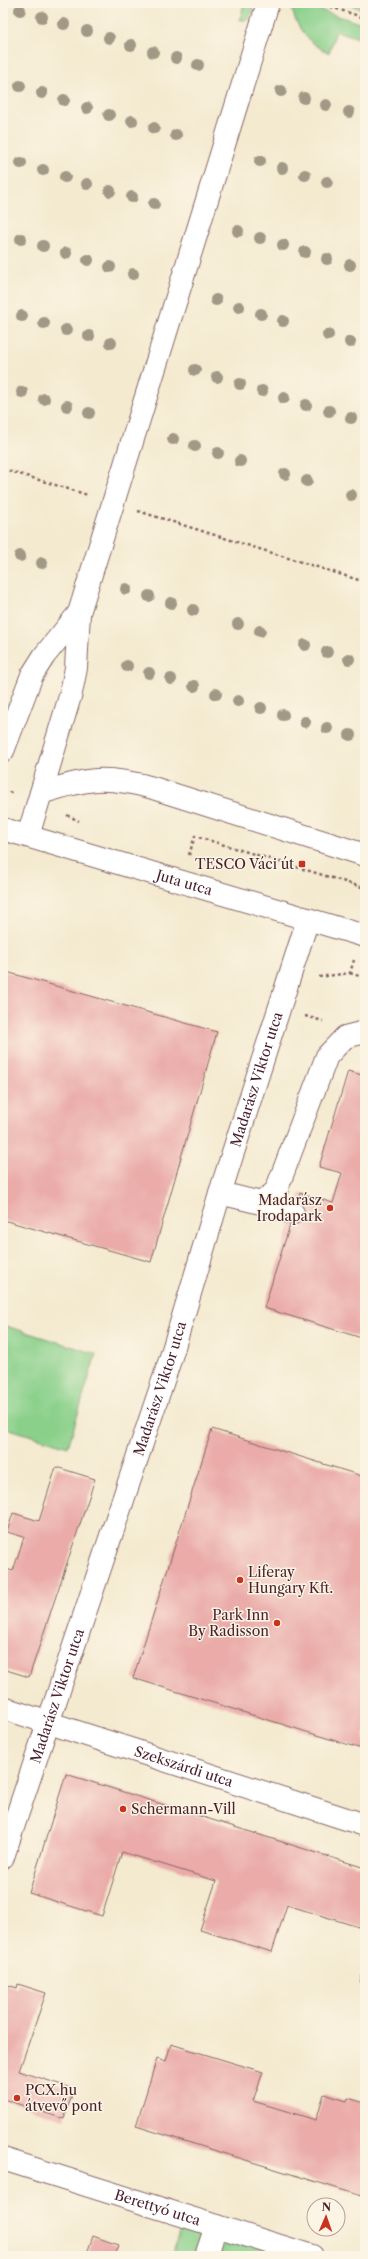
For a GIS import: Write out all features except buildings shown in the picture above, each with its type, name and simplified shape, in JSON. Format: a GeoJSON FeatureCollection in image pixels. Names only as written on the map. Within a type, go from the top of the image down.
{"type":"FeatureCollection","features":[{"type":"Feature","properties":{"kind":"street"},"geometry":{"type":"LineString","coordinates":[[28,836],[71,693],[76,668],[79,613],[268,3]]}},
{"type":"Feature","properties":{"kind":"street"},"geometry":{"type":"LineString","coordinates":[[3,751],[16,711],[32,675],[44,656],[79,613]]}},
{"type":"Feature","properties":{"kind":"street"},"geometry":{"type":"LineString","coordinates":[[40,798],[84,780],[118,780],[153,788],[365,855]]}},
{"type":"Feature","properties":{"kind":"street","name":"Juta utca"},"geometry":{"type":"LineString","coordinates":[[3,829],[365,936]]}},
{"type":"Feature","properties":{"kind":"street","name":"Madarász Viktor utca"},"geometry":{"type":"LineString","coordinates":[[3,1857],[172,1353],[220,1193],[308,919]]}},
{"type":"Feature","properties":{"kind":"street"},"geometry":{"type":"LineString","coordinates":[[261,1203],[276,1191],[327,1056],[345,1037],[365,1032]]}},
{"type":"Feature","properties":{"kind":"street"},"geometry":{"type":"LineString","coordinates":[[220,1193],[293,1213]]}},
{"type":"Feature","properties":{"kind":"street","name":"Szekszárdi utca"},"geometry":{"type":"LineString","coordinates":[[3,1708],[365,1825]]}},
{"type":"Feature","properties":{"kind":"street","name":"Berettyó utca"},"geometry":{"type":"LineString","coordinates":[[3,2159],[312,2256]]}},
{"type":"Feature","properties":{"kind":"street"},"geometry":{"type":"LineString","coordinates":[[206,2256],[216,2226]]}},
{"type":"Feature","properties":{"kind":"path"},"geometry":{"type":"LineString","coordinates":[[319,3],[365,18]]}},
{"type":"Feature","properties":{"kind":"path"},"geometry":{"type":"LineString","coordinates":[[3,469],[365,582]]}},
{"type":"Feature","properties":{"kind":"path"},"geometry":{"type":"LineString","coordinates":[[3,790],[40,798],[84,823]]}},
{"type":"Feature","properties":{"kind":"path"},"geometry":{"type":"LineString","coordinates":[[181,854],[188,856],[195,836],[365,888]]}},
{"type":"Feature","properties":{"kind":"path"},"geometry":{"type":"LineString","coordinates":[[350,973],[365,978]]}},
{"type":"Feature","properties":{"kind":"green space"},"geometry":{"type":"Polygon","coordinates":[[[244,3],[253,3],[253,12],[247,20],[240,20],[244,3]]]}},
{"type":"Feature","properties":{"kind":"green space"},"geometry":{"type":"Polygon","coordinates":[[[290,3],[299,3],[365,25],[365,40],[336,31],[329,53],[314,44],[303,33],[295,19],[290,3]]]}},
{"type":"Feature","properties":{"kind":"green space"},"geometry":{"type":"Polygon","coordinates":[[[343,3],[365,3],[365,10],[343,3]]]}},
{"type":"Feature","properties":{"kind":"green space"},"geometry":{"type":"Polygon","coordinates":[[[3,1325],[96,1354],[68,1447],[3,1427],[3,1325]]]}},
{"type":"Feature","properties":{"kind":"green space"},"geometry":{"type":"Polygon","coordinates":[[[186,2217],[299,2256],[171,2256],[186,2217]]]}},
{"type":"Feature","properties":{"kind":"place","name":"TESCO Váci út"},"geometry":{"type":"Point","coordinates":[302,864]}},
{"type":"Feature","properties":{"kind":"place","name":"Madarász Irodapark"},"geometry":{"type":"Point","coordinates":[330,1208]}},
{"type":"Feature","properties":{"kind":"place","name":"Liferay Hungary Kft."},"geometry":{"type":"Point","coordinates":[240,1580]}},
{"type":"Feature","properties":{"kind":"place","name":"Park Inn By Radisson"},"geometry":{"type":"Point","coordinates":[277,1623]}},
{"type":"Feature","properties":{"kind":"place","name":"Schermann-Vill"},"geometry":{"type":"Point","coordinates":[123,1809]}},
{"type":"Feature","properties":{"kind":"place","name":"PCX.hu átvevő pont"},"geometry":{"type":"Point","coordinates":[17,2098]}}]}
